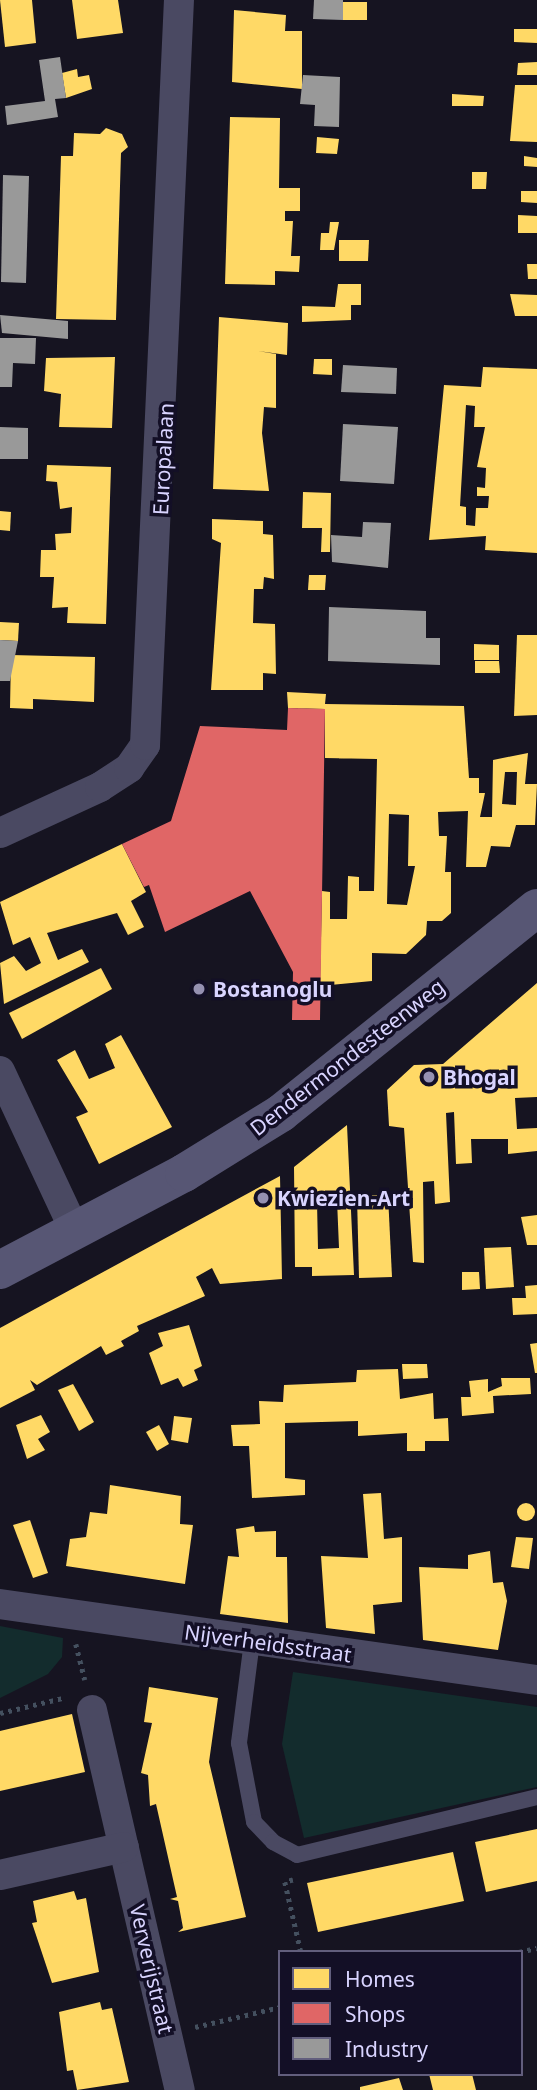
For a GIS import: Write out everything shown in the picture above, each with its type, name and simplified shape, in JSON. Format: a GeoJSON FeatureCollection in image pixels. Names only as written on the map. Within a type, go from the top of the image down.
{"type":"FeatureCollection","features":[{"type":"Feature","properties":{"kind":"main road","name":"Dendermondesteenweg"},"geometry":{"type":"LineString","coordinates":[[0,1270],[75,1233],[281,1113],[537,908]]}},
{"type":"Feature","properties":{"kind":"street","name":"Europalaan"},"geometry":{"type":"LineString","coordinates":[[0,833],[100,787],[129,768],[145,745],[178,0]]}},
{"type":"Feature","properties":{"kind":"street"},"geometry":{"type":"LineString","coordinates":[[0,1071],[75,1233]]}},
{"type":"Feature","properties":{"kind":"street","name":"Nijverheidsstraat"},"geometry":{"type":"LineString","coordinates":[[0,1604],[537,1680]]}},
{"type":"Feature","properties":{"kind":"street","name":"Ververijstraat"},"geometry":{"type":"LineString","coordinates":[[85,1699],[124,1847],[180,2090]]}},
{"type":"Feature","properties":{"kind":"street"},"geometry":{"type":"LineString","coordinates":[[0,1875],[124,1847]]}},
{"type":"Feature","properties":{"kind":"lane"},"geometry":{"type":"LineString","coordinates":[[252,1641],[239,1743],[254,1822],[273,1842],[298,1854],[537,1797]]}},
{"type":"Feature","properties":{"kind":"path"},"geometry":{"type":"LineString","coordinates":[[0,1713],[85,1699],[70,1616]]}},
{"type":"Feature","properties":{"kind":"path"},"geometry":{"type":"LineString","coordinates":[[298,1879],[285,1882],[301,1950]]}},
{"type":"Feature","properties":{"kind":"path"},"geometry":{"type":"LineString","coordinates":[[167,2034],[278,2007]]}},
{"type":"Feature","properties":{"kind":"green space"},"geometry":{"type":"Polygon","coordinates":[[[0,1626],[63,1638],[62,1657],[48,1674],[0,1698],[0,1626]]]}},
{"type":"Feature","properties":{"kind":"green space"},"geometry":{"type":"Polygon","coordinates":[[[293,1672],[537,1707],[537,1787],[304,1838],[282,1744],[293,1672]]]}},
{"type":"Feature","properties":{"kind":"building: Homes"},"geometry":{"type":"Polygon","coordinates":[[[0,0],[32,0],[36,43],[5,47],[0,0]]]}},
{"type":"Feature","properties":{"kind":"building: Homes"},"geometry":{"type":"Polygon","coordinates":[[[72,0],[118,0],[123,33],[77,39],[72,0]]]}},
{"type":"Feature","properties":{"kind":"building: Homes"},"geometry":{"type":"Polygon","coordinates":[[[343,2],[367,2],[367,20],[343,20],[343,2]]]}},
{"type":"Feature","properties":{"kind":"building: Homes"},"geometry":{"type":"Polygon","coordinates":[[[234,10],[286,15],[285,31],[302,31],[302,89],[232,82],[234,10]]]}},
{"type":"Feature","properties":{"kind":"building: Homes"},"geometry":{"type":"Polygon","coordinates":[[[514,29],[537,29],[537,43],[514,42],[514,29]]]}},
{"type":"Feature","properties":{"kind":"building: Homes"},"geometry":{"type":"Polygon","coordinates":[[[537,62],[537,75],[517,75],[518,63],[537,62]]]}},
{"type":"Feature","properties":{"kind":"building: Homes"},"geometry":{"type":"Polygon","coordinates":[[[77,69],[78,77],[89,75],[92,89],[66,98],[62,73],[77,69]]]}},
{"type":"Feature","properties":{"kind":"building: Homes"},"geometry":{"type":"Polygon","coordinates":[[[515,85],[537,85],[537,142],[510,141],[515,85]]]}},
{"type":"Feature","properties":{"kind":"building: Homes"},"geometry":{"type":"Polygon","coordinates":[[[452,94],[484,96],[483,106],[452,106],[452,94]]]}},
{"type":"Feature","properties":{"kind":"building: Homes"},"geometry":{"type":"Polygon","coordinates":[[[230,117],[280,118],[279,188],[300,188],[300,211],[285,211],[285,221],[293,221],[291,256],[300,256],[299,272],[275,271],[275,285],[225,284],[230,117]]]}},
{"type":"Feature","properties":{"kind":"building: Homes"},"geometry":{"type":"Polygon","coordinates":[[[106,128],[122,134],[128,147],[121,153],[116,320],[56,319],[61,156],[73,156],[74,133],[100,134],[106,128]]]}},
{"type":"Feature","properties":{"kind":"building: Homes"},"geometry":{"type":"Polygon","coordinates":[[[317,137],[339,139],[337,154],[316,153],[317,137]]]}},
{"type":"Feature","properties":{"kind":"building: Homes"},"geometry":{"type":"Polygon","coordinates":[[[524,156],[537,158],[537,167],[524,166],[524,156]]]}},
{"type":"Feature","properties":{"kind":"building: Homes"},"geometry":{"type":"Polygon","coordinates":[[[472,172],[487,172],[486,189],[472,189],[472,172]]]}},
{"type":"Feature","properties":{"kind":"building: Homes"},"geometry":{"type":"Polygon","coordinates":[[[521,191],[537,191],[537,203],[521,202],[521,191]]]}},
{"type":"Feature","properties":{"kind":"building: Homes"},"geometry":{"type":"Polygon","coordinates":[[[518,215],[537,216],[537,233],[518,233],[518,215]]]}},
{"type":"Feature","properties":{"kind":"building: Homes"},"geometry":{"type":"Polygon","coordinates":[[[330,222],[339,222],[334,250],[320,250],[321,233],[329,233],[330,222]]]}},
{"type":"Feature","properties":{"kind":"building: Homes"},"geometry":{"type":"Polygon","coordinates":[[[339,240],[369,240],[368,261],[339,261],[339,240]]]}},
{"type":"Feature","properties":{"kind":"building: Homes"},"geometry":{"type":"Polygon","coordinates":[[[527,264],[537,264],[537,279],[528,279],[527,264]]]}},
{"type":"Feature","properties":{"kind":"building: Homes"},"geometry":{"type":"Polygon","coordinates":[[[338,284],[361,284],[361,305],[351,305],[351,320],[302,322],[302,306],[335,307],[338,284]]]}},
{"type":"Feature","properties":{"kind":"building: Homes"},"geometry":{"type":"Polygon","coordinates":[[[510,294],[537,295],[537,316],[515,316],[510,294]]]}},
{"type":"Feature","properties":{"kind":"building: Homes"},"geometry":{"type":"Polygon","coordinates":[[[219,317],[288,323],[287,355],[258,351],[276,354],[276,408],[264,407],[262,433],[269,491],[213,489],[219,317]]]}},
{"type":"Feature","properties":{"kind":"building: Homes"},"geometry":{"type":"Polygon","coordinates":[[[115,357],[112,428],[59,427],[61,394],[44,391],[46,358],[115,357]]]}},
{"type":"Feature","properties":{"kind":"building: Homes"},"geometry":{"type":"Polygon","coordinates":[[[314,359],[332,359],[332,375],[313,374],[314,359]]]}},
{"type":"Feature","properties":{"kind":"building: Homes"},"geometry":{"type":"Polygon","coordinates":[[[483,367],[537,369],[537,553],[485,550],[486,536],[429,540],[444,385],[481,387],[483,367]],[[466,405],[460,506],[466,507],[466,525],[475,526],[476,508],[488,508],[489,496],[477,496],[477,487],[485,488],[486,468],[477,467],[485,427],[474,427],[475,406],[466,405]]]}},
{"type":"Feature","properties":{"kind":"building: Homes"},"geometry":{"type":"Polygon","coordinates":[[[47,465],[111,467],[106,624],[67,623],[68,607],[52,608],[54,577],[40,577],[41,550],[56,550],[55,534],[71,533],[72,507],[60,509],[57,482],[46,481],[47,465]]]}},
{"type":"Feature","properties":{"kind":"building: Homes"},"geometry":{"type":"Polygon","coordinates":[[[303,492],[331,493],[330,552],[321,552],[322,528],[302,528],[303,492]]]}},
{"type":"Feature","properties":{"kind":"building: Homes"},"geometry":{"type":"Polygon","coordinates":[[[0,511],[11,512],[10,531],[0,530],[0,511]]]}},
{"type":"Feature","properties":{"kind":"building: Homes"},"geometry":{"type":"Polygon","coordinates":[[[212,519],[263,521],[263,534],[273,535],[274,579],[264,577],[263,589],[254,589],[253,623],[275,624],[276,674],[263,673],[263,690],[211,690],[221,543],[212,539],[212,519]]]}},
{"type":"Feature","properties":{"kind":"building: Homes"},"geometry":{"type":"Polygon","coordinates":[[[309,575],[326,575],[325,590],[308,590],[309,575]]]}},
{"type":"Feature","properties":{"kind":"building: Homes"},"geometry":{"type":"Polygon","coordinates":[[[0,622],[19,623],[18,641],[0,640],[0,622]]]}},
{"type":"Feature","properties":{"kind":"building: Homes"},"geometry":{"type":"Polygon","coordinates":[[[517,635],[537,635],[537,715],[514,716],[517,635]]]}},
{"type":"Feature","properties":{"kind":"building: Homes"},"geometry":{"type":"Polygon","coordinates":[[[474,644],[499,645],[499,660],[474,660],[474,644]]]}},
{"type":"Feature","properties":{"kind":"building: Homes"},"geometry":{"type":"Polygon","coordinates":[[[11,655],[95,657],[94,702],[33,699],[33,709],[10,708],[11,655]]]}},
{"type":"Feature","properties":{"kind":"building: Homes"},"geometry":{"type":"Polygon","coordinates":[[[475,661],[499,661],[500,673],[475,673],[475,661]]]}},
{"type":"Feature","properties":{"kind":"building: Homes"},"geometry":{"type":"Polygon","coordinates":[[[287,692],[326,694],[325,704],[464,706],[469,778],[479,778],[479,793],[485,793],[480,817],[492,817],[493,760],[528,753],[525,784],[537,784],[535,825],[516,825],[510,847],[491,846],[486,867],[466,867],[468,811],[438,812],[439,836],[447,836],[445,872],[451,872],[451,913],[442,921],[427,921],[426,935],[406,954],[372,953],[372,981],[320,986],[322,891],[330,892],[330,919],[347,919],[348,876],[359,877],[359,891],[374,891],[377,759],[325,758],[325,709],[288,708],[287,692]],[[505,772],[502,804],[516,805],[517,772],[505,772]],[[389,814],[387,904],[407,905],[415,866],[408,866],[409,815],[389,814]]]}},
{"type":"Feature","properties":{"kind":"building: Homes"},"geometry":{"type":"Polygon","coordinates":[[[122,844],[146,892],[131,901],[144,927],[128,935],[117,913],[47,933],[58,960],[82,949],[89,962],[4,1004],[0,963],[14,956],[26,971],[41,963],[30,937],[13,945],[0,902],[122,844]]]}},
{"type":"Feature","properties":{"kind":"building: Homes"},"geometry":{"type":"Polygon","coordinates":[[[101,968],[112,989],[22,1039],[9,1013],[101,968]]]}},
{"type":"Feature","properties":{"kind":"building: Homes"},"geometry":{"type":"Polygon","coordinates":[[[537,983],[537,1097],[515,1098],[517,1129],[537,1128],[537,1151],[508,1154],[508,1139],[471,1139],[472,1163],[456,1164],[454,1112],[446,1113],[450,1202],[435,1204],[434,1181],[423,1182],[424,1263],[413,1262],[404,1128],[389,1126],[387,1090],[414,1065],[443,1064],[537,983]]]}},
{"type":"Feature","properties":{"kind":"building: Homes"},"geometry":{"type":"Polygon","coordinates":[[[121,1035],[172,1127],[99,1164],[76,1117],[88,1112],[57,1060],[75,1050],[89,1079],[115,1068],[105,1044],[121,1035]]]}},
{"type":"Feature","properties":{"kind":"building: Homes"},"geometry":{"type":"Polygon","coordinates":[[[347,1125],[354,1275],[312,1276],[312,1267],[295,1267],[294,1167],[347,1125]],[[337,1200],[317,1202],[318,1249],[339,1248],[337,1200]]]}},
{"type":"Feature","properties":{"kind":"building: Homes"},"geometry":{"type":"Polygon","coordinates":[[[280,1176],[282,1279],[220,1284],[212,1268],[196,1277],[205,1296],[137,1326],[139,1331],[121,1341],[124,1346],[106,1355],[101,1346],[37,1385],[30,1380],[35,1390],[0,1408],[0,1328],[280,1176]]]}},
{"type":"Feature","properties":{"kind":"building: Homes"},"geometry":{"type":"Polygon","coordinates":[[[388,1195],[392,1277],[359,1278],[357,1196],[388,1195]]]}},
{"type":"Feature","properties":{"kind":"building: Homes"},"geometry":{"type":"Polygon","coordinates":[[[537,1215],[537,1245],[527,1245],[521,1217],[537,1215]]]}},
{"type":"Feature","properties":{"kind":"building: Homes"},"geometry":{"type":"Polygon","coordinates":[[[511,1247],[514,1287],[486,1289],[484,1248],[511,1247]]]}},
{"type":"Feature","properties":{"kind":"building: Homes"},"geometry":{"type":"Polygon","coordinates":[[[462,1272],[479,1272],[480,1289],[462,1290],[462,1272]]]}},
{"type":"Feature","properties":{"kind":"building: Homes"},"geometry":{"type":"Polygon","coordinates":[[[537,1285],[537,1314],[513,1315],[512,1298],[526,1298],[525,1286],[537,1285]]]}},
{"type":"Feature","properties":{"kind":"building: Homes"},"geometry":{"type":"Polygon","coordinates":[[[189,1325],[202,1366],[194,1370],[198,1380],[183,1387],[178,1378],[161,1385],[149,1353],[163,1346],[158,1333],[189,1325]]]}},
{"type":"Feature","properties":{"kind":"building: Homes"},"geometry":{"type":"Polygon","coordinates":[[[537,1343],[537,1373],[535,1373],[530,1344],[537,1343]]]}},
{"type":"Feature","properties":{"kind":"building: Homes"},"geometry":{"type":"Polygon","coordinates":[[[402,1364],[427,1364],[428,1378],[403,1379],[402,1364]]]}},
{"type":"Feature","properties":{"kind":"building: Homes"},"geometry":{"type":"Polygon","coordinates":[[[398,1369],[400,1399],[433,1393],[434,1419],[448,1418],[449,1441],[425,1441],[425,1451],[407,1451],[407,1433],[358,1436],[358,1421],[285,1423],[285,1478],[305,1480],[305,1495],[252,1498],[249,1446],[233,1446],[231,1425],[260,1424],[259,1401],[283,1402],[284,1385],[356,1382],[357,1370],[398,1369]]]}},
{"type":"Feature","properties":{"kind":"building: Homes"},"geometry":{"type":"Polygon","coordinates":[[[501,1378],[530,1378],[531,1394],[493,1396],[494,1413],[462,1416],[461,1397],[471,1397],[469,1381],[488,1379],[488,1392],[502,1386],[501,1378]]]}},
{"type":"Feature","properties":{"kind":"building: Homes"},"geometry":{"type":"Polygon","coordinates":[[[73,1384],[94,1422],[79,1431],[58,1390],[73,1384]]]}},
{"type":"Feature","properties":{"kind":"building: Homes"},"geometry":{"type":"Polygon","coordinates":[[[41,1415],[50,1432],[38,1439],[45,1450],[27,1459],[16,1425],[41,1415]]]}},
{"type":"Feature","properties":{"kind":"building: Homes"},"geometry":{"type":"Polygon","coordinates":[[[174,1416],[192,1418],[188,1443],[171,1440],[174,1416]]]}},
{"type":"Feature","properties":{"kind":"building: Homes"},"geometry":{"type":"Polygon","coordinates":[[[159,1425],[169,1444],[157,1451],[146,1432],[159,1425]]]}},
{"type":"Feature","properties":{"kind":"building: Homes"},"geometry":{"type":"Polygon","coordinates":[[[110,1485],[181,1496],[180,1524],[193,1525],[185,1584],[66,1566],[70,1539],[86,1537],[90,1512],[107,1514],[110,1485]]]}},
{"type":"Feature","properties":{"kind":"building: Homes"},"geometry":{"type":"Polygon","coordinates":[[[381,1493],[384,1539],[402,1537],[402,1602],[373,1605],[375,1634],[326,1628],[321,1556],[368,1558],[363,1494],[381,1493]]]}},
{"type":"Feature","properties":{"kind":"building: Homes"},"geometry":{"type":"Polygon","coordinates":[[[522,1503],[530,1503],[535,1512],[533,1519],[522,1521],[517,1516],[517,1508],[522,1503]]]}},
{"type":"Feature","properties":{"kind":"building: Homes"},"geometry":{"type":"Polygon","coordinates":[[[30,1520],[48,1573],[33,1578],[13,1525],[30,1520]]]}},
{"type":"Feature","properties":{"kind":"building: Homes"},"geometry":{"type":"Polygon","coordinates":[[[254,1526],[255,1532],[276,1531],[276,1557],[287,1557],[288,1623],[220,1614],[228,1556],[239,1557],[236,1529],[254,1526]]]}},
{"type":"Feature","properties":{"kind":"building: Homes"},"geometry":{"type":"Polygon","coordinates":[[[516,1537],[533,1538],[529,1569],[511,1567],[516,1537]]]}},
{"type":"Feature","properties":{"kind":"building: Homes"},"geometry":{"type":"Polygon","coordinates":[[[490,1551],[493,1583],[503,1582],[507,1601],[498,1650],[423,1640],[419,1567],[468,1569],[468,1555],[490,1551]]]}},
{"type":"Feature","properties":{"kind":"building: Homes"},"geometry":{"type":"Polygon","coordinates":[[[149,1687],[218,1698],[209,1762],[246,1917],[178,1932],[183,1928],[178,1901],[170,1899],[177,1897],[156,1804],[150,1806],[148,1775],[141,1773],[152,1723],[144,1722],[149,1687]]]}},
{"type":"Feature","properties":{"kind":"building: Homes"},"geometry":{"type":"Polygon","coordinates":[[[72,1714],[85,1772],[0,1791],[0,1731],[72,1714]]]}},
{"type":"Feature","properties":{"kind":"building: Homes"},"geometry":{"type":"Polygon","coordinates":[[[537,1829],[537,1881],[486,1892],[475,1842],[537,1829]]]}},
{"type":"Feature","properties":{"kind":"building: Homes"},"geometry":{"type":"Polygon","coordinates":[[[453,1852],[464,1901],[318,1932],[307,1883],[453,1852]]]}},
{"type":"Feature","properties":{"kind":"building: Homes"},"geometry":{"type":"Polygon","coordinates":[[[74,1891],[77,1900],[86,1898],[99,1972],[52,1983],[32,1923],[37,1922],[33,1901],[74,1891]]]}},
{"type":"Feature","properties":{"kind":"building: Homes"},"geometry":{"type":"Polygon","coordinates":[[[100,2002],[102,2010],[112,2008],[129,2082],[77,2090],[73,2070],[67,2071],[59,2012],[100,2002]]]}},
{"type":"Feature","properties":{"kind":"building: Homes"},"geometry":{"type":"Polygon","coordinates":[[[430,2076],[472,2076],[476,2090],[433,2090],[430,2076]]]}},
{"type":"Feature","properties":{"kind":"building: Homes"},"geometry":{"type":"Polygon","coordinates":[[[399,2078],[403,2090],[360,2090],[360,2087],[399,2078]]]}},
{"type":"Feature","properties":{"kind":"building: Shops"},"geometry":{"type":"Polygon","coordinates":[[[288,708],[325,709],[320,1020],[292,1020],[293,972],[250,891],[165,932],[149,885],[144,887],[122,844],[171,821],[200,726],[287,730],[288,708]]]}},
{"type":"Feature","properties":{"kind":"building: Industry"},"geometry":{"type":"Polygon","coordinates":[[[314,0],[343,0],[343,20],[313,19],[314,0]]]}},
{"type":"Feature","properties":{"kind":"building: Industry"},"geometry":{"type":"Polygon","coordinates":[[[60,57],[66,98],[55,99],[58,117],[7,125],[5,106],[45,101],[39,60],[60,57]]]}},
{"type":"Feature","properties":{"kind":"building: Industry"},"geometry":{"type":"Polygon","coordinates":[[[303,75],[340,77],[339,127],[314,126],[315,105],[300,104],[303,75]]]}},
{"type":"Feature","properties":{"kind":"building: Industry"},"geometry":{"type":"Polygon","coordinates":[[[3,175],[29,176],[26,283],[1,282],[3,175]]]}},
{"type":"Feature","properties":{"kind":"building: Industry"},"geometry":{"type":"Polygon","coordinates":[[[0,315],[68,321],[68,339],[2,333],[0,315]]]}},
{"type":"Feature","properties":{"kind":"building: Industry"},"geometry":{"type":"Polygon","coordinates":[[[0,338],[36,338],[35,364],[13,363],[12,387],[0,387],[0,338]]]}},
{"type":"Feature","properties":{"kind":"building: Industry"},"geometry":{"type":"Polygon","coordinates":[[[343,365],[397,368],[396,394],[341,392],[343,365]]]}},
{"type":"Feature","properties":{"kind":"building: Industry"},"geometry":{"type":"Polygon","coordinates":[[[343,424],[398,427],[394,484],[340,481],[343,424]]]}},
{"type":"Feature","properties":{"kind":"building: Industry"},"geometry":{"type":"Polygon","coordinates":[[[0,427],[28,428],[28,459],[0,459],[0,427]]]}},
{"type":"Feature","properties":{"kind":"building: Industry"},"geometry":{"type":"Polygon","coordinates":[[[363,522],[391,523],[388,568],[332,562],[331,535],[362,537],[363,522]]]}},
{"type":"Feature","properties":{"kind":"building: Industry"},"geometry":{"type":"Polygon","coordinates":[[[329,607],[426,611],[426,638],[440,638],[440,665],[328,661],[329,607]]]}},
{"type":"Feature","properties":{"kind":"building: Industry"},"geometry":{"type":"Polygon","coordinates":[[[0,640],[18,641],[10,681],[0,681],[0,640]]]}},
{"type":"Feature","properties":{"kind":"place","name":"Bostanoglu"},"geometry":{"type":"Point","coordinates":[199,989]}},
{"type":"Feature","properties":{"kind":"place","name":"Bhogal"},"geometry":{"type":"Point","coordinates":[429,1077]}},
{"type":"Feature","properties":{"kind":"place","name":"Kwiezien-Art"},"geometry":{"type":"Point","coordinates":[263,1198]}}]}
